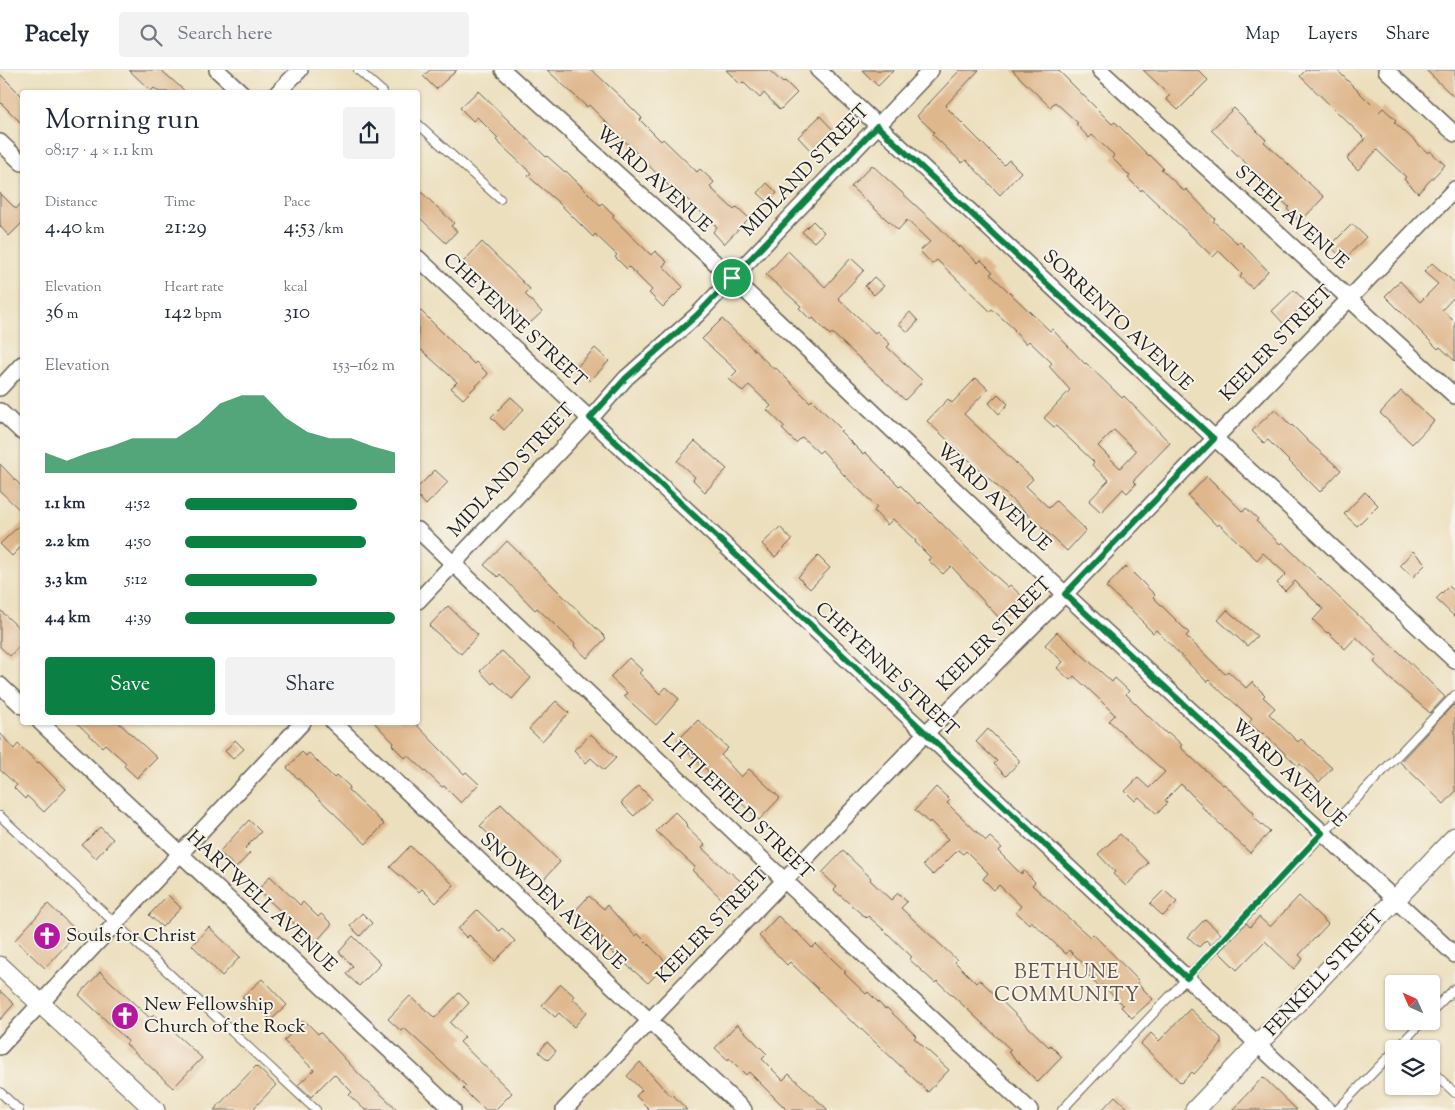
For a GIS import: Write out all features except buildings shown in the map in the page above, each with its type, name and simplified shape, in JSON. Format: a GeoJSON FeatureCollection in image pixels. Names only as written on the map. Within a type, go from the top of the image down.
{"type":"FeatureCollection","features":[{"type":"Feature","properties":{"kind":"street"},"geometry":{"type":"LineString","coordinates":[[217,70],[239,90]]}},
{"type":"Feature","properties":{"kind":"street"},"geometry":{"type":"LineString","coordinates":[[280,90],[300,70]]}},
{"type":"Feature","properties":{"kind":"street","name":"WARD AVENUE"},"geometry":{"type":"LineString","coordinates":[[503,70],[732,278],[1065,594],[1455,955]]}},
{"type":"Feature","properties":{"kind":"street","name":"SORRENTO AVENUE"},"geometry":{"type":"LineString","coordinates":[[818,70],[1455,661]]}},
{"type":"Feature","properties":{"kind":"street","name":"MIDLAND STREET"},"geometry":{"type":"LineString","coordinates":[[420,599],[626,378],[697,315],[931,70]]}},
{"type":"Feature","properties":{"kind":"street","name":"STEEL AVENUE"},"geometry":{"type":"LineString","coordinates":[[1100,70],[1455,396]]}},
{"type":"Feature","properties":{"kind":"street"},"geometry":{"type":"LineString","coordinates":[[1386,70],[1455,134]]}},
{"type":"Feature","properties":{"kind":"street"},"geometry":{"type":"LineString","coordinates":[[0,142],[20,161]]}},
{"type":"Feature","properties":{"kind":"street","name":"KEELER STREET"},"geometry":{"type":"LineString","coordinates":[[564,1110],[925,734],[1065,594],[1455,188]]}},
{"type":"Feature","properties":{"kind":"street","name":"CHEYENNE STREET"},"geometry":{"type":"LineString","coordinates":[[420,260],[1328,1110]]}},
{"type":"Feature","properties":{"kind":"street"},"geometry":{"type":"LineString","coordinates":[[0,388],[20,366]]}},
{"type":"Feature","properties":{"kind":"street"},"geometry":{"type":"LineString","coordinates":[[0,412],[20,430]]}},
{"type":"Feature","properties":{"kind":"street","name":"LITTLEFIELD STREET"},"geometry":{"type":"LineString","coordinates":[[420,532],[784,880],[1030,1110]]}},
{"type":"Feature","properties":{"kind":"street"},"geometry":{"type":"LineString","coordinates":[[0,685],[20,704]]}},
{"type":"Feature","properties":{"kind":"street","name":"HARTWELL AVENUE"},"geometry":{"type":"LineString","coordinates":[[43,725],[453,1110]]}},
{"type":"Feature","properties":{"kind":"street"},"geometry":{"type":"LineString","coordinates":[[0,1048],[300,725]]}},
{"type":"Feature","properties":{"kind":"street","name":"SNOWDEN AVENUE"},"geometry":{"type":"LineString","coordinates":[[336,725],[744,1110]]}},
{"type":"Feature","properties":{"kind":"street","name":"FENKELL STREET"},"geometry":{"type":"LineString","coordinates":[[1195,1110],[1455,837]]}},
{"type":"Feature","properties":{"kind":"street"},"geometry":{"type":"LineString","coordinates":[[0,966],[155,1110]]}},
{"type":"Feature","properties":{"kind":"lane"},"geometry":{"type":"LineString","coordinates":[[358,70],[381,90]]}},
{"type":"Feature","properties":{"kind":"lane"},"geometry":{"type":"LineString","coordinates":[[420,126],[500,199]]}},
{"type":"Feature","properties":{"kind":"lane"},"geometry":{"type":"LineString","coordinates":[[1062,1110],[1322,833],[1455,695]]}},
{"type":"Feature","properties":{"kind":"lane"},"geometry":{"type":"LineString","coordinates":[[0,816],[316,1110]]}},
{"type":"Feature","properties":{"kind":"lane"},"geometry":{"type":"LineString","coordinates":[[1440,1003],[1455,988]]}},
{"type":"Feature","properties":{"kind":"lane"},"geometry":{"type":"LineString","coordinates":[[1407,1040],[1415,1030]]}},
{"type":"Feature","properties":{"kind":"lane"},"geometry":{"type":"LineString","coordinates":[[1338,1110],[1385,1063]]}},
{"type":"Feature","properties":{"kind":"lane"},"geometry":{"type":"LineString","coordinates":[[1440,1079],[1455,1093]]}},
{"type":"Feature","properties":{"kind":"lane"},"geometry":{"type":"LineString","coordinates":[[0,1092],[19,1110]]}},
{"type":"Feature","properties":{"kind":"place","name":"Souls for Christ"},"geometry":{"type":"Point","coordinates":[47,936]}},
{"type":"Feature","properties":{"kind":"place","name":"New Fellowship Church of the Rock"},"geometry":{"type":"Point","coordinates":[125,1016]}},
{"type":"Feature","properties":{"kind":"district","name":"BETHUNE COMMUNITY"},"geometry":{"type":"Point","coordinates":[1067,984]}},
{"type":"Feature","properties":{"kind":"route"},"geometry":{"type":"LineString","coordinates":[[877,126],[1214,439],[1065,594],[1322,833],[1187,978],[590,418],[626,378],[697,315],[732,278],[877,126]]}}]}
